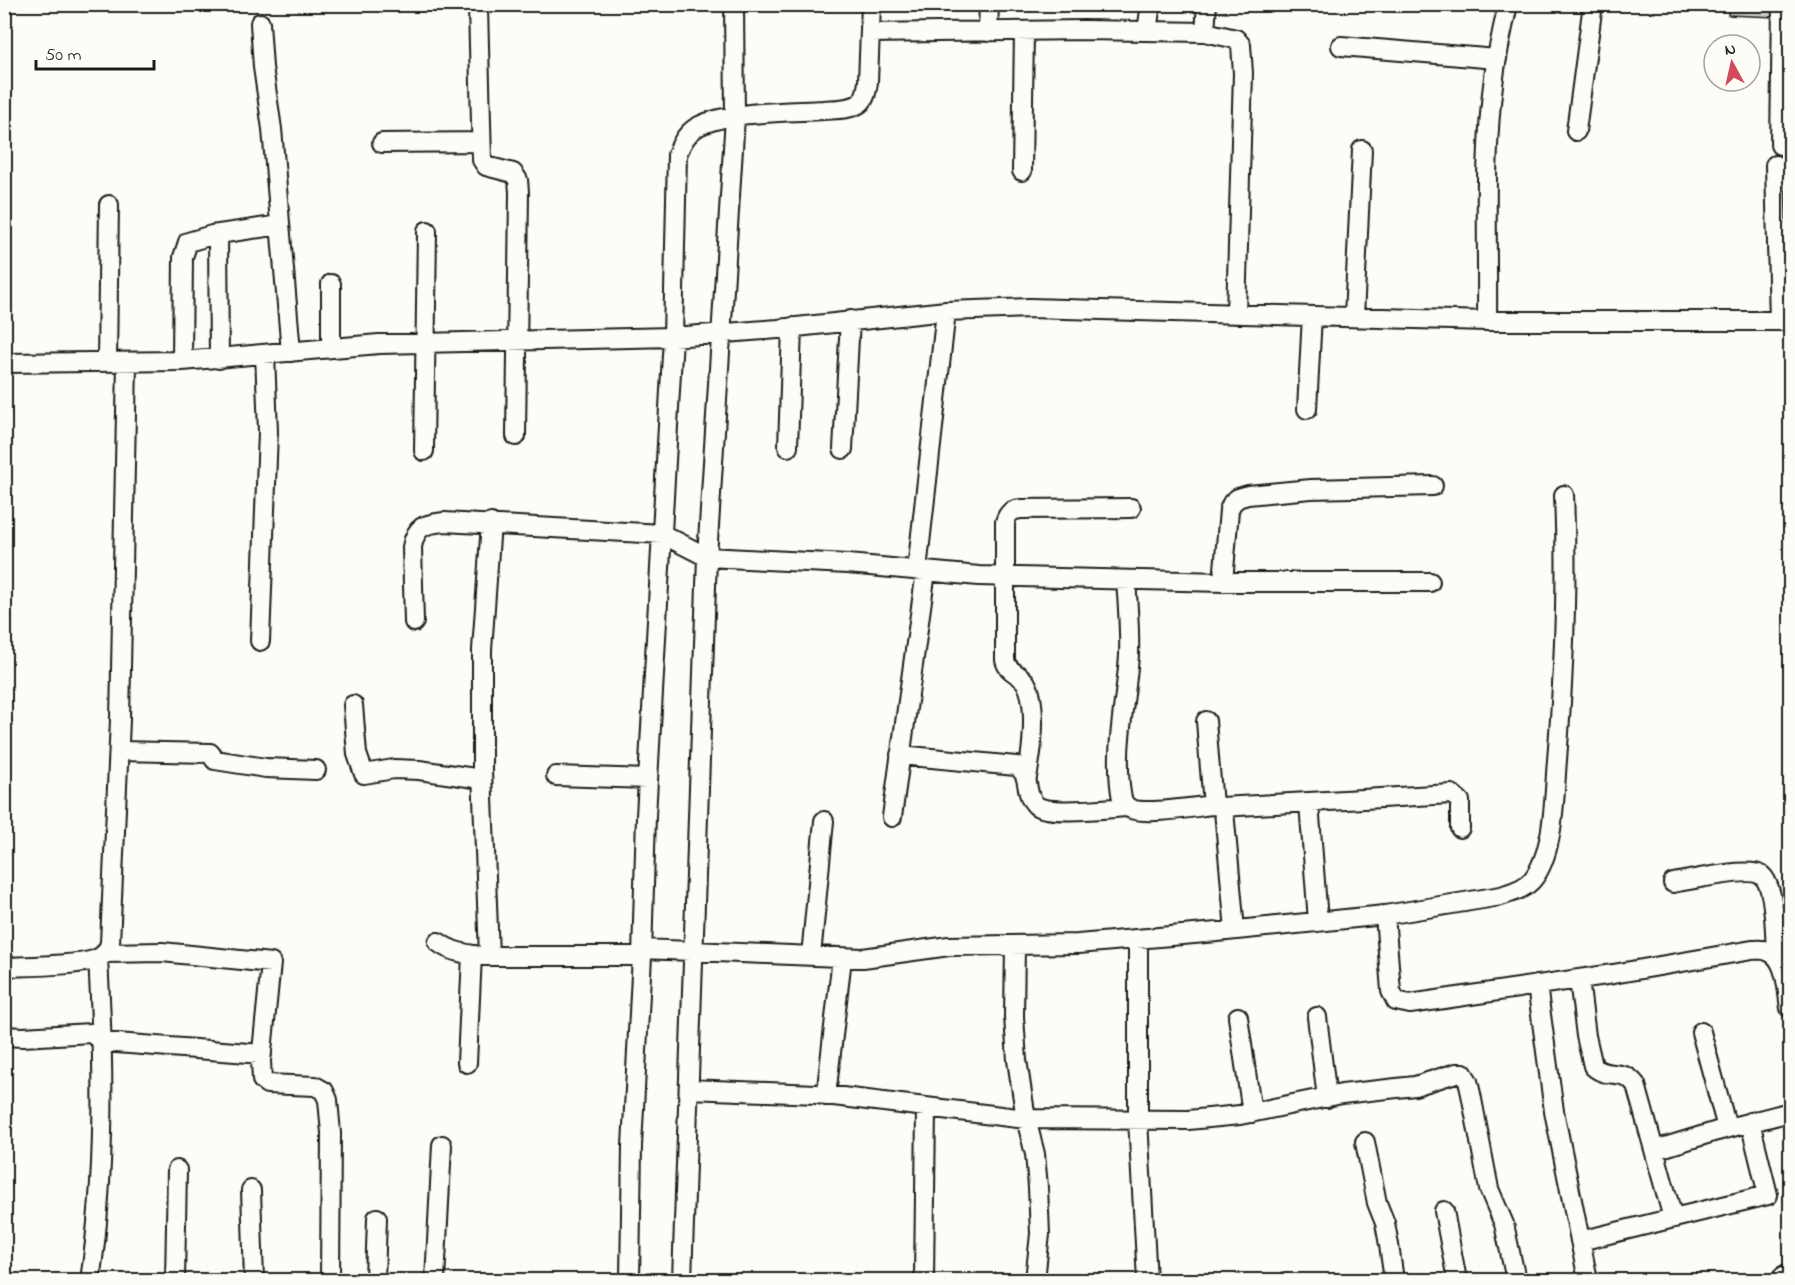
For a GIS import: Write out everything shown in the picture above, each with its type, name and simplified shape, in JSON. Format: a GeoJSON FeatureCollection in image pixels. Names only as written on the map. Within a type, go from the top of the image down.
{"type":"FeatureCollection","features":[{"type":"Feature","properties":{"kind":"highway"},"geometry":{"type":"LineString","coordinates":[[1786,1281],[1791,1278]]}},
{"type":"Feature","properties":{"kind":"street"},"geometry":{"type":"LineString","coordinates":[[682,1281],[707,557],[735,117],[734,4]]}},
{"type":"Feature","properties":{"kind":"street"},"geometry":{"type":"LineString","coordinates":[[630,1281],[632,1146],[648,779],[673,337],[677,155],[680,144],[697,127],[710,122],[735,117],[840,108],[861,103],[866,95],[868,82],[871,4]]}},
{"type":"Feature","properties":{"kind":"street"},"geometry":{"type":"LineString","coordinates":[[988,32],[989,4]]}},
{"type":"Feature","properties":{"kind":"street"},"geometry":{"type":"LineString","coordinates":[[1147,31],[1151,4]]}},
{"type":"Feature","properties":{"kind":"street"},"geometry":{"type":"LineString","coordinates":[[1205,32],[1207,4]]}},
{"type":"Feature","properties":{"kind":"street"},"geometry":{"type":"LineString","coordinates":[[1487,321],[1488,163],[1491,109],[1497,59],[1508,4]]}},
{"type":"Feature","properties":{"kind":"street"},"geometry":{"type":"LineString","coordinates":[[1576,131],[1593,4]]}},
{"type":"Feature","properties":{"kind":"street"},"geometry":{"type":"LineString","coordinates":[[1780,145],[1782,4]]}},
{"type":"Feature","properties":{"kind":"street"},"geometry":{"type":"LineString","coordinates":[[478,8],[482,160],[486,166],[513,173],[518,180],[520,222],[516,436]]}},
{"type":"Feature","properties":{"kind":"street"},"geometry":{"type":"LineString","coordinates":[[260,23],[291,352]]}},
{"type":"Feature","properties":{"kind":"street"},"geometry":{"type":"LineString","coordinates":[[1022,171],[1024,31]]}},
{"type":"Feature","properties":{"kind":"street"},"geometry":{"type":"LineString","coordinates":[[870,33],[1147,31],[1205,32],[1236,39],[1241,45],[1243,55],[1236,314]]}},
{"type":"Feature","properties":{"kind":"street"},"geometry":{"type":"LineString","coordinates":[[1341,46],[1497,59]]}},
{"type":"Feature","properties":{"kind":"street"},"geometry":{"type":"LineString","coordinates":[[382,143],[481,142]]}},
{"type":"Feature","properties":{"kind":"street"},"geometry":{"type":"LineString","coordinates":[[1354,318],[1362,150]]}},
{"type":"Feature","properties":{"kind":"street"},"geometry":{"type":"LineString","coordinates":[[4,363],[182,361],[379,344],[673,337],[946,311],[1030,308],[1487,321],[1785,321],[1775,165]]}},
{"type":"Feature","properties":{"kind":"street"},"geometry":{"type":"LineString","coordinates":[[107,362],[110,205]]}},
{"type":"Feature","properties":{"kind":"street"},"geometry":{"type":"LineString","coordinates":[[182,361],[185,248],[188,242],[196,238],[280,225]]}},
{"type":"Feature","properties":{"kind":"street"},"geometry":{"type":"LineString","coordinates":[[424,451],[427,231]]}},
{"type":"Feature","properties":{"kind":"street"},"geometry":{"type":"LineString","coordinates":[[218,234],[219,359]]}},
{"type":"Feature","properties":{"kind":"street"},"geometry":{"type":"LineString","coordinates":[[331,284],[331,348]]}},
{"type":"Feature","properties":{"kind":"street"},"geometry":{"type":"LineString","coordinates":[[892,817],[921,571],[946,311]]}},
{"type":"Feature","properties":{"kind":"street"},"geometry":{"type":"LineString","coordinates":[[1307,409],[1312,316]]}},
{"type":"Feature","properties":{"kind":"street"},"geometry":{"type":"LineString","coordinates":[[843,449],[850,320]]}},
{"type":"Feature","properties":{"kind":"street"},"geometry":{"type":"LineString","coordinates":[[788,447],[792,327]]}},
{"type":"Feature","properties":{"kind":"street"},"geometry":{"type":"LineString","coordinates":[[260,641],[268,432],[265,354]]}},
{"type":"Feature","properties":{"kind":"street"},"geometry":{"type":"LineString","coordinates":[[90,1281],[98,1220],[103,1042],[102,956],[110,943],[112,924],[119,751],[127,362]]}},
{"type":"Feature","properties":{"kind":"street"},"geometry":{"type":"LineString","coordinates":[[1223,582],[1229,510],[1238,498],[1287,491],[1433,486]]}},
{"type":"Feature","properties":{"kind":"street"},"geometry":{"type":"LineString","coordinates":[[438,942],[447,949],[480,955],[694,951],[842,958],[886,955],[948,946],[1078,944],[1385,915],[1501,896],[1519,890],[1532,880],[1542,863],[1553,808],[1563,684],[1567,594],[1564,495]]}},
{"type":"Feature","properties":{"kind":"street"},"geometry":{"type":"LineString","coordinates":[[1027,777],[1033,735],[1031,706],[1026,682],[1007,667],[1005,660],[1005,522],[1008,514],[1012,510],[1131,508]]}},
{"type":"Feature","properties":{"kind":"street"},"geometry":{"type":"LineString","coordinates":[[414,622],[412,547],[414,536],[419,528],[429,523],[444,522],[662,534],[707,557],[848,564],[1005,578],[1223,582],[1430,582]]}},
{"type":"Feature","properties":{"kind":"street"},"geometry":{"type":"LineString","coordinates":[[467,1063],[480,955],[482,650],[491,523]]}},
{"type":"Feature","properties":{"kind":"street"},"geometry":{"type":"LineString","coordinates":[[1126,581],[1129,656],[1122,706],[1120,790],[1124,804],[1128,807],[1133,810],[1154,810],[1452,794],[1460,801],[1461,828]]}},
{"type":"Feature","properties":{"kind":"street"},"geometry":{"type":"LineString","coordinates":[[353,705],[357,754],[364,774],[394,769],[419,770],[482,779]]}},
{"type":"Feature","properties":{"kind":"street"},"geometry":{"type":"LineString","coordinates":[[1206,721],[1217,806],[1226,816],[1235,930]]}},
{"type":"Feature","properties":{"kind":"street"},"geometry":{"type":"LineString","coordinates":[[119,751],[210,753],[215,760],[266,768],[316,770]]}},
{"type":"Feature","properties":{"kind":"street"},"geometry":{"type":"LineString","coordinates":[[900,755],[1016,766],[1023,770],[1027,777],[1032,799],[1037,806],[1061,810],[1128,807]]}},
{"type":"Feature","properties":{"kind":"street"},"geometry":{"type":"LineString","coordinates":[[556,776],[648,779]]}},
{"type":"Feature","properties":{"kind":"street"},"geometry":{"type":"LineString","coordinates":[[1309,803],[1318,921]]}},
{"type":"Feature","properties":{"kind":"street"},"geometry":{"type":"LineString","coordinates":[[811,956],[824,821]]}},
{"type":"Feature","properties":{"kind":"street"},"geometry":{"type":"LineString","coordinates":[[1673,883],[1736,873],[1761,875],[1768,885],[1772,901],[1791,1008]]}},
{"type":"Feature","properties":{"kind":"street"},"geometry":{"type":"LineString","coordinates":[[1385,915],[1389,984],[1396,1001],[1410,1004],[1752,950],[1767,951],[1783,964]]}},
{"type":"Feature","properties":{"kind":"street"},"geometry":{"type":"LineString","coordinates":[[1138,939],[1138,1120],[1147,1281]]}},
{"type":"Feature","properties":{"kind":"street"},"geometry":{"type":"LineString","coordinates":[[1015,945],[1014,1017],[1017,1060],[1026,1119],[1035,1154],[1038,1187],[1040,1234],[1035,1281]]}},
{"type":"Feature","properties":{"kind":"street"},"geometry":{"type":"LineString","coordinates":[[4,967],[85,962],[102,956],[181,953],[271,963],[260,1071],[262,1080],[267,1084],[315,1086],[324,1091],[328,1100],[331,1123],[330,1281]]}},
{"type":"Feature","properties":{"kind":"street"},"geometry":{"type":"LineString","coordinates":[[826,1096],[842,958]]}},
{"type":"Feature","properties":{"kind":"street"},"geometry":{"type":"LineString","coordinates":[[1579,979],[1586,1036],[1593,1066],[1605,1074],[1624,1075],[1630,1078],[1638,1092],[1673,1218]]}},
{"type":"Feature","properties":{"kind":"street"},"geometry":{"type":"LineString","coordinates":[[1537,985],[1554,1111],[1588,1281]]}},
{"type":"Feature","properties":{"kind":"street"},"geometry":{"type":"LineString","coordinates":[[1238,1017],[1252,1113]]}},
{"type":"Feature","properties":{"kind":"street"},"geometry":{"type":"LineString","coordinates":[[1317,1017],[1327,1098]]}},
{"type":"Feature","properties":{"kind":"street"},"geometry":{"type":"LineString","coordinates":[[1701,1032],[1727,1128]]}},
{"type":"Feature","properties":{"kind":"street"},"geometry":{"type":"LineString","coordinates":[[4,1036],[22,1038],[91,1033],[103,1042],[262,1054]]}},
{"type":"Feature","properties":{"kind":"street"},"geometry":{"type":"LineString","coordinates":[[689,1089],[772,1091],[961,1110],[1026,1119],[1188,1120],[1252,1113],[1327,1098],[1415,1086],[1456,1073],[1463,1073],[1466,1076],[1475,1111],[1490,1189],[1504,1224],[1516,1281]]}},
{"type":"Feature","properties":{"kind":"street"},"geometry":{"type":"LineString","coordinates":[[924,1281],[926,1108]]}},
{"type":"Feature","properties":{"kind":"street"},"geometry":{"type":"LineString","coordinates":[[1654,1150],[1791,1112]]}},
{"type":"Feature","properties":{"kind":"street"},"geometry":{"type":"LineString","coordinates":[[1580,1241],[1768,1195],[1750,1122]]}},
{"type":"Feature","properties":{"kind":"street"},"geometry":{"type":"LineString","coordinates":[[1365,1142],[1377,1203],[1385,1223],[1394,1281]]}},
{"type":"Feature","properties":{"kind":"street"},"geometry":{"type":"LineString","coordinates":[[435,1281],[442,1145]]}},
{"type":"Feature","properties":{"kind":"street"},"geometry":{"type":"LineString","coordinates":[[174,1281],[177,1170]]}},
{"type":"Feature","properties":{"kind":"street"},"geometry":{"type":"LineString","coordinates":[[251,1190],[254,1281]]}},
{"type":"Feature","properties":{"kind":"street"},"geometry":{"type":"LineString","coordinates":[[1444,1211],[1457,1281]]}},
{"type":"Feature","properties":{"kind":"street"},"geometry":{"type":"LineString","coordinates":[[375,1281],[377,1218]]}},
{"type":"Feature","properties":{"kind":"building"},"geometry":{"type":"Polygon","coordinates":[[[1728,4],[1776,4],[1775,17],[1728,15],[1728,4]]]}}]}
